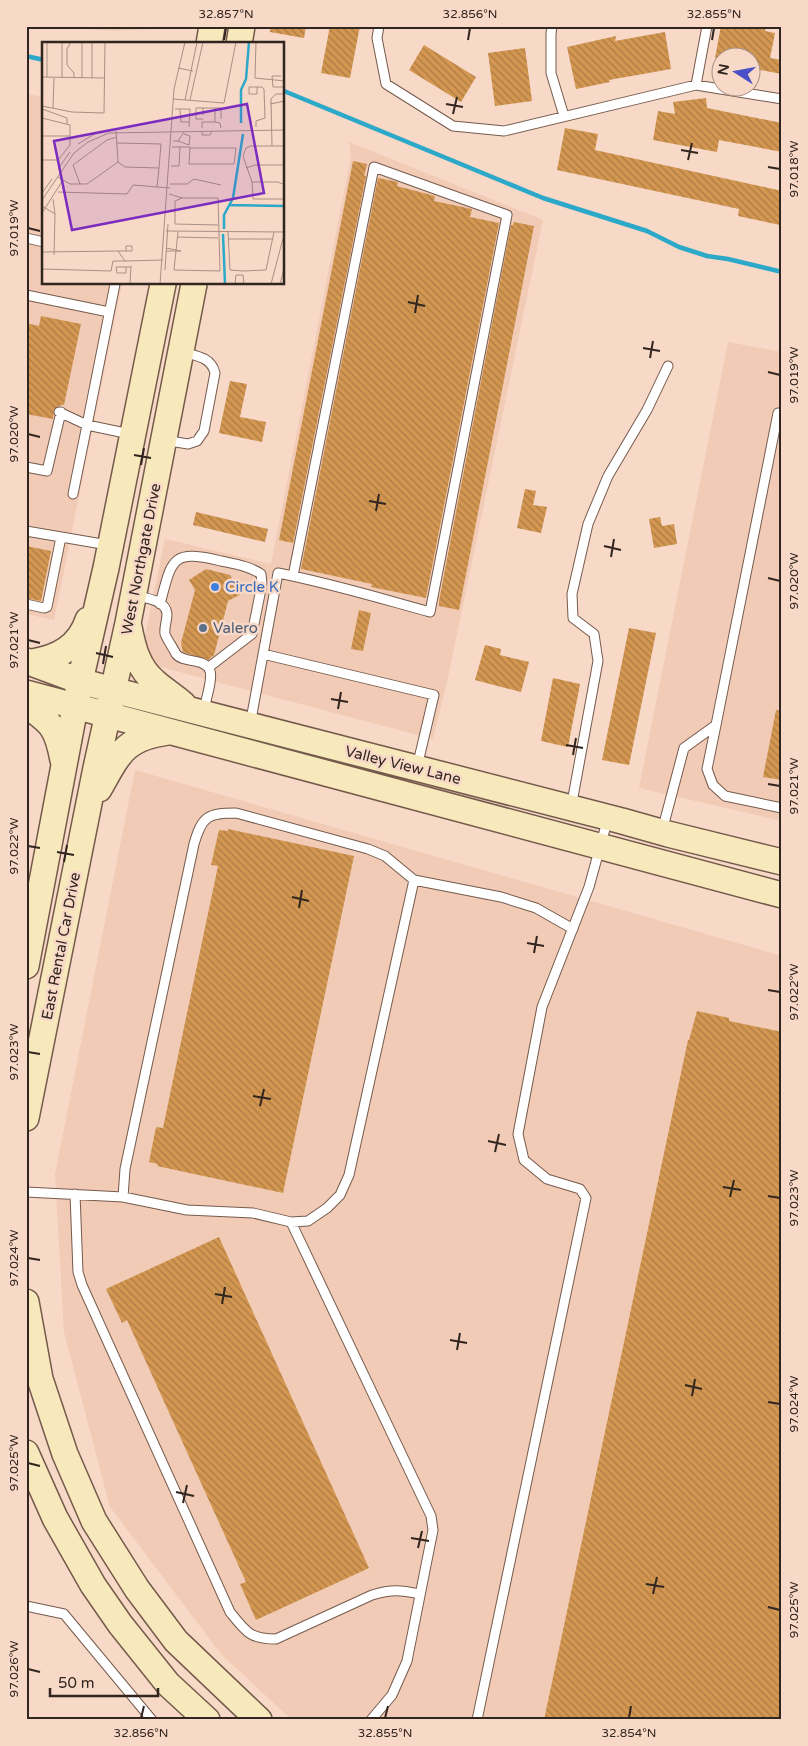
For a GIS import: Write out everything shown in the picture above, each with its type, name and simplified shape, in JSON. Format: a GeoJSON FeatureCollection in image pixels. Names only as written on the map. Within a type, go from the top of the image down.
{"type":"FeatureCollection","features":[{"type":"Feature","properties":{"kind":"main road"},"geometry":{"type":"LineString","coordinates":[[209,42],[212,26]]}},
{"type":"Feature","properties":{"kind":"main road"},"geometry":{"type":"LineString","coordinates":[[239,42],[242,26]]}},
{"type":"Feature","properties":{"kind":"main road"},"geometry":{"type":"LineString","coordinates":[[80,681],[108,557],[163,285]]}},
{"type":"Feature","properties":{"kind":"main road","name":"West Northgate Drive"},"geometry":{"type":"LineString","coordinates":[[109,716],[194,285]]}},
{"type":"Feature","properties":{"kind":"main road"},"geometry":{"type":"LineString","coordinates":[[29,661],[50,659],[74,643],[85,628],[108,557]]}},
{"type":"Feature","properties":{"kind":"main road"},"geometry":{"type":"LineString","coordinates":[[128,623],[134,651],[141,666],[154,682],[195,711]]}},
{"type":"Feature","properties":{"kind":"main road","name":"Valley View Lane"},"geometry":{"type":"LineString","coordinates":[[29,661],[80,681],[782,862]]}},
{"type":"Feature","properties":{"kind":"main road","name":"East Rental Car Drive"},"geometry":{"type":"LineString","coordinates":[[26,966],[80,681]]}},
{"type":"Feature","properties":{"kind":"main road","name":"Valley View Lane"},"geometry":{"type":"LineString","coordinates":[[26,693],[782,895]]}},
{"type":"Feature","properties":{"kind":"main road"},"geometry":{"type":"LineString","coordinates":[[26,705],[46,718],[54,728],[61,747],[64,764]]}},
{"type":"Feature","properties":{"kind":"main road","name":"East Rental Car Drive"},"geometry":{"type":"LineString","coordinates":[[26,1118],[109,716]]}},
{"type":"Feature","properties":{"kind":"main road"},"geometry":{"type":"LineString","coordinates":[[89,806],[123,749],[140,738],[170,732]]}},
{"type":"Feature","properties":{"kind":"main road"},"geometry":{"type":"LineString","coordinates":[[26,1302],[40,1379],[65,1454],[94,1521],[136,1589],[176,1641],[259,1720]]}},
{"type":"Feature","properties":{"kind":"main road"},"geometry":{"type":"LineString","coordinates":[[26,1453],[55,1518],[93,1585],[120,1624],[168,1684],[207,1720]]}},
{"type":"Feature","properties":{"kind":"lane"},"geometry":{"type":"LineString","coordinates":[[379,26],[377,38],[386,84],[452,126],[504,131],[696,85],[782,99]]}},
{"type":"Feature","properties":{"kind":"lane"},"geometry":{"type":"LineString","coordinates":[[552,26],[551,73],[564,116]]}},
{"type":"Feature","properties":{"kind":"lane"},"geometry":{"type":"LineString","coordinates":[[696,85],[707,26]]}},
{"type":"Feature","properties":{"kind":"lane"},"geometry":{"type":"LineString","coordinates":[[250,725],[278,573],[320,581],[430,612],[507,216],[374,167],[294,576]]}},
{"type":"Feature","properties":{"kind":"lane"},"geometry":{"type":"LineString","coordinates":[[26,238],[42,242]]}},
{"type":"Feature","properties":{"kind":"lane"},"geometry":{"type":"LineString","coordinates":[[74,494],[115,285]]}},
{"type":"Feature","properties":{"kind":"lane"},"geometry":{"type":"LineString","coordinates":[[26,295],[109,312]]}},
{"type":"Feature","properties":{"kind":"lane"},"geometry":{"type":"LineString","coordinates":[[164,440],[188,444],[197,441],[204,431],[215,373],[213,366],[206,359],[181,352]]}},
{"type":"Feature","properties":{"kind":"lane"},"geometry":{"type":"LineString","coordinates":[[571,808],[598,661],[594,634],[573,618],[572,594],[588,524],[608,476],[647,410],[668,366]]}},
{"type":"Feature","properties":{"kind":"lane"},"geometry":{"type":"LineString","coordinates":[[26,467],[47,471],[60,412],[88,425],[133,435]]}},
{"type":"Feature","properties":{"kind":"lane"},"geometry":{"type":"LineString","coordinates":[[782,414],[778,413],[707,769],[713,786],[725,796],[782,808]]}},
{"type":"Feature","properties":{"kind":"lane"},"geometry":{"type":"LineString","coordinates":[[26,531],[62,537],[108,557]]}},
{"type":"Feature","properties":{"kind":"lane"},"geometry":{"type":"LineString","coordinates":[[26,604],[47,607],[53,564],[62,537]]}},
{"type":"Feature","properties":{"kind":"lane"},"geometry":{"type":"LineString","coordinates":[[160,604],[169,570],[176,562],[187,555],[198,555],[252,568],[261,574],[262,584],[252,634],[209,667]]}},
{"type":"Feature","properties":{"kind":"lane"},"geometry":{"type":"LineString","coordinates":[[134,595],[150,598],[166,610],[164,632],[176,654],[209,667],[211,674],[195,711]]}},
{"type":"Feature","properties":{"kind":"lane"},"geometry":{"type":"LineString","coordinates":[[263,654],[434,695],[417,768]]}},
{"type":"Feature","properties":{"kind":"lane"},"geometry":{"type":"LineString","coordinates":[[661,832],[684,748],[716,725]]}},
{"type":"Feature","properties":{"kind":"lane"},"geometry":{"type":"LineString","coordinates":[[123,1197],[125,1169],[194,844],[204,821],[216,813],[236,813],[368,849],[385,856],[414,880],[501,897],[536,908],[574,930]]}},
{"type":"Feature","properties":{"kind":"lane"},"geometry":{"type":"LineString","coordinates":[[477,1720],[586,1198],[580,1189],[547,1179],[524,1160],[518,1134],[542,1007],[574,930],[609,817]]}},
{"type":"Feature","properties":{"kind":"lane"},"geometry":{"type":"LineString","coordinates":[[26,1192],[123,1197],[187,1210],[253,1213],[291,1222],[308,1221],[327,1208],[340,1195],[349,1174],[414,880]]}},
{"type":"Feature","properties":{"kind":"lane"},"geometry":{"type":"LineString","coordinates":[[74,1194],[78,1272],[82,1286],[230,1612],[239,1624],[250,1634],[260,1639],[276,1639],[372,1594],[388,1590],[402,1590],[420,1594]]}},
{"type":"Feature","properties":{"kind":"lane"},"geometry":{"type":"LineString","coordinates":[[291,1222],[431,1516],[433,1530],[407,1661],[392,1695],[371,1720]]}},
{"type":"Feature","properties":{"kind":"lane"},"geometry":{"type":"LineString","coordinates":[[26,1606],[64,1614],[152,1720]]}},
{"type":"Feature","properties":{"kind":"shaded area"},"geometry":{"type":"Polygon","coordinates":[[[42,26],[187,26],[187,28],[112,31],[42,26]]]}},
{"type":"Feature","properties":{"kind":"shaded area"},"geometry":{"type":"Polygon","coordinates":[[[26,94],[42,97],[42,285],[122,285],[54,620],[26,614],[26,94]]]}},
{"type":"Feature","properties":{"kind":"shaded area"},"geometry":{"type":"Polygon","coordinates":[[[349,142],[543,220],[447,682],[433,739],[157,666],[143,646],[165,539],[271,564],[351,157],[349,142]]]}},
{"type":"Feature","properties":{"kind":"shaded area"},"geometry":{"type":"Polygon","coordinates":[[[728,342],[782,352],[782,821],[639,788],[728,342]]]}},
{"type":"Feature","properties":{"kind":"shaded area"},"geometry":{"type":"Polygon","coordinates":[[[135,770],[782,956],[782,1720],[292,1720],[221,1654],[110,1507],[64,1332],[55,1174],[135,770]]]}},
{"type":"Feature","properties":{"kind":"building"},"geometry":{"type":"Polygon","coordinates":[[[271,26],[306,26],[304,38],[270,32],[271,26]]]}},
{"type":"Feature","properties":{"kind":"building"},"geometry":{"type":"Polygon","coordinates":[[[330,26],[360,26],[350,78],[321,73],[330,26]]]}},
{"type":"Feature","properties":{"kind":"building"},"geometry":{"type":"Polygon","coordinates":[[[721,26],[766,26],[765,31],[775,33],[770,58],[782,60],[782,74],[760,70],[760,48],[717,48],[721,26]]]}},
{"type":"Feature","properties":{"kind":"building"},"geometry":{"type":"Polygon","coordinates":[[[665,32],[671,69],[609,80],[610,82],[576,89],[567,47],[616,36],[615,41],[665,32]]]}},
{"type":"Feature","properties":{"kind":"building"},"geometry":{"type":"Polygon","coordinates":[[[424,45],[476,77],[461,102],[409,70],[424,45]]]}},
{"type":"Feature","properties":{"kind":"building"},"geometry":{"type":"Polygon","coordinates":[[[525,48],[532,101],[495,106],[488,53],[525,48]]]}},
{"type":"Feature","properties":{"kind":"building"},"geometry":{"type":"Polygon","coordinates":[[[706,98],[707,108],[782,123],[782,152],[719,140],[717,152],[653,140],[658,111],[675,114],[673,102],[706,98]]]}},
{"type":"Feature","properties":{"kind":"building"},"geometry":{"type":"Polygon","coordinates":[[[565,128],[598,134],[595,150],[782,191],[780,225],[738,216],[739,209],[557,170],[565,128]]]}},
{"type":"Feature","properties":{"kind":"building"},"geometry":{"type":"Polygon","coordinates":[[[353,161],[367,164],[364,176],[366,176],[293,543],[279,540],[353,161]]]}},
{"type":"Feature","properties":{"kind":"building"},"geometry":{"type":"Polygon","coordinates":[[[378,178],[398,182],[397,186],[435,196],[434,201],[472,209],[470,217],[499,223],[426,598],[371,587],[372,584],[301,569],[378,178]]]}},
{"type":"Feature","properties":{"kind":"building"},"geometry":{"type":"Polygon","coordinates":[[[514,222],[534,226],[459,610],[439,606],[439,601],[511,225],[514,222]]]}},
{"type":"Feature","properties":{"kind":"building"},"geometry":{"type":"Polygon","coordinates":[[[41,316],[81,324],[64,405],[54,409],[53,419],[26,414],[26,323],[39,326],[41,316]]]}},
{"type":"Feature","properties":{"kind":"building"},"geometry":{"type":"Polygon","coordinates":[[[230,381],[247,384],[240,417],[266,422],[262,442],[219,433],[230,381]]]}},
{"type":"Feature","properties":{"kind":"building"},"geometry":{"type":"Polygon","coordinates":[[[525,489],[536,491],[533,505],[547,507],[541,533],[517,528],[525,489]]]}},
{"type":"Feature","properties":{"kind":"building"},"geometry":{"type":"Polygon","coordinates":[[[196,512],[268,529],[265,542],[193,525],[196,512]]]}},
{"type":"Feature","properties":{"kind":"building"},"geometry":{"type":"Polygon","coordinates":[[[660,517],[662,526],[674,524],[677,544],[654,548],[649,519],[660,517]]]}},
{"type":"Feature","properties":{"kind":"building"},"geometry":{"type":"Polygon","coordinates":[[[26,546],[51,551],[41,601],[26,598],[26,546]]]}},
{"type":"Feature","properties":{"kind":"building"},"geometry":{"type":"Polygon","coordinates":[[[206,569],[230,575],[241,594],[228,601],[214,655],[208,660],[183,652],[181,643],[195,590],[189,580],[206,569]]]}},
{"type":"Feature","properties":{"kind":"building"},"geometry":{"type":"Polygon","coordinates":[[[359,610],[371,613],[363,651],[351,649],[359,610]]]}},
{"type":"Feature","properties":{"kind":"building"},"geometry":{"type":"Polygon","coordinates":[[[629,628],[656,633],[629,765],[602,760],[629,628]]]}},
{"type":"Feature","properties":{"kind":"building"},"geometry":{"type":"Polygon","coordinates":[[[485,645],[501,649],[500,655],[529,662],[521,692],[475,680],[485,645]]]}},
{"type":"Feature","properties":{"kind":"building"},"geometry":{"type":"Polygon","coordinates":[[[553,678],[580,684],[568,747],[541,741],[553,678]]]}},
{"type":"Feature","properties":{"kind":"building"},"geometry":{"type":"Polygon","coordinates":[[[776,710],[782,711],[782,780],[763,777],[776,710]]]}},
{"type":"Feature","properties":{"kind":"building"},"geometry":{"type":"Polygon","coordinates":[[[228,829],[354,856],[283,1193],[157,1166],[158,1164],[149,1162],[156,1127],[163,1128],[218,866],[211,865],[219,830],[228,831],[228,829]]]}},
{"type":"Feature","properties":{"kind":"building"},"geometry":{"type":"Polygon","coordinates":[[[697,1011],[729,1018],[729,1021],[782,1032],[782,1720],[544,1720],[688,1040],[697,1011]]]}},
{"type":"Feature","properties":{"kind":"building"},"geometry":{"type":"Polygon","coordinates":[[[219,1237],[369,1568],[256,1620],[240,1584],[246,1582],[127,1320],[122,1323],[106,1289],[219,1237]]]}},
{"type":"Feature","properties":{"kind":"waterway"},"geometry":{"type":"LineString","coordinates":[[26,56],[42,60]]}},
{"type":"Feature","properties":{"kind":"waterway"},"geometry":{"type":"LineString","coordinates":[[285,91],[543,198],[647,231],[679,247],[707,256],[782,272]]}},
{"type":"Feature","properties":{"kind":"place","name":"Circle K"},"geometry":{"type":"Point","coordinates":[215,587]}},
{"type":"Feature","properties":{"kind":"place","name":"Valero"},"geometry":{"type":"Point","coordinates":[203,628]}}]}
